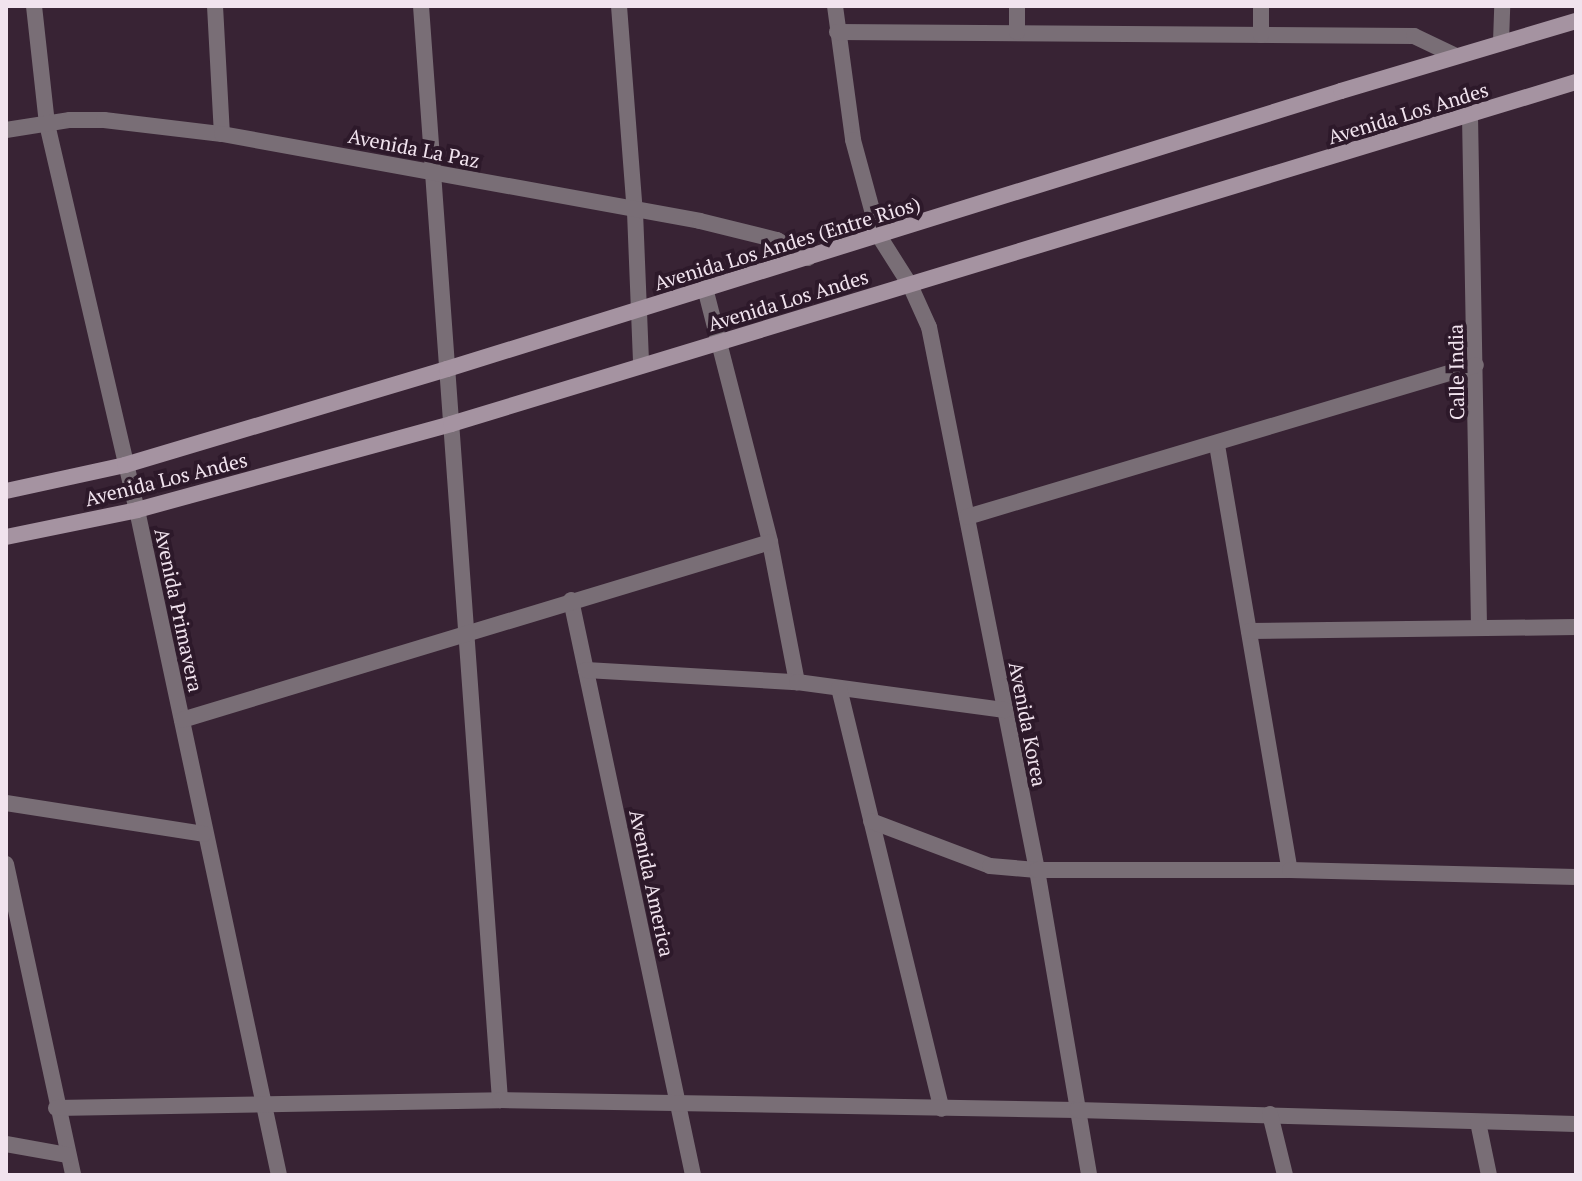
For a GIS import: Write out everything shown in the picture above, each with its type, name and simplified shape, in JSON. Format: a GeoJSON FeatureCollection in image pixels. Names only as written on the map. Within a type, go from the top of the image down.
{"type":"FeatureCollection","features":[{"type":"Feature","properties":{"kind":"street","name":"Avenida Primavera"},"geometry":{"type":"LineString","coordinates":[[34,6],[47,124],[137,510],[279,1175]]}},
{"type":"Feature","properties":{"kind":"street"},"geometry":{"type":"LineString","coordinates":[[215,6],[222,134]]}},
{"type":"Feature","properties":{"kind":"street"},"geometry":{"type":"LineString","coordinates":[[421,6],[500,1100]]}},
{"type":"Feature","properties":{"kind":"street"},"geometry":{"type":"LineString","coordinates":[[619,6],[635,212],[641,364]]}},
{"type":"Feature","properties":{"kind":"street","name":"Avenida Korea"},"geometry":{"type":"LineString","coordinates":[[835,6],[853,140],[879,236],[910,285],[929,327],[1037,870],[1089,1175]]}},
{"type":"Feature","properties":{"kind":"street"},"geometry":{"type":"LineString","coordinates":[[1017,6],[1017,32]]}},
{"type":"Feature","properties":{"kind":"street"},"geometry":{"type":"LineString","coordinates":[[1261,6],[1261,35]]}},
{"type":"Feature","properties":{"kind":"street"},"geometry":{"type":"LineString","coordinates":[[1501,42],[1502,6]]}},
{"type":"Feature","properties":{"kind":"street","name":"Avenida Los Andes (Entre Rios)"},"geometry":{"type":"LineString","coordinates":[[6,491],[125,465],[447,369],[1576,21]]}},
{"type":"Feature","properties":{"kind":"street"},"geometry":{"type":"LineString","coordinates":[[837,32],[1414,36],[1456,56]]}},
{"type":"Feature","properties":{"kind":"street","name":"Avenida Los Andes"},"geometry":{"type":"LineString","coordinates":[[6,537],[137,510],[451,424],[1576,82]]}},
{"type":"Feature","properties":{"kind":"street","name":"Calle India"},"geometry":{"type":"LineString","coordinates":[[1470,116],[1479,628]]}},
{"type":"Feature","properties":{"kind":"street","name":"Avenida La Paz"},"geometry":{"type":"LineString","coordinates":[[6,130],[104,120],[222,134],[635,212],[700,221],[777,240],[808,258]]}},
{"type":"Feature","properties":{"kind":"street"},"geometry":{"type":"LineString","coordinates":[[705,288],[770,542],[797,682]]}},
{"type":"Feature","properties":{"kind":"street"},"geometry":{"type":"LineString","coordinates":[[967,517],[1217,445],[1476,365]]}},
{"type":"Feature","properties":{"kind":"street"},"geometry":{"type":"LineString","coordinates":[[1217,445],[1290,870]]}},
{"type":"Feature","properties":{"kind":"street"},"geometry":{"type":"LineString","coordinates":[[182,720],[770,542]]}},
{"type":"Feature","properties":{"kind":"street","name":"Avenida America"},"geometry":{"type":"LineString","coordinates":[[571,600],[693,1175]]}},
{"type":"Feature","properties":{"kind":"street"},"geometry":{"type":"LineString","coordinates":[[1249,631],[1576,627]]}},
{"type":"Feature","properties":{"kind":"street"},"geometry":{"type":"LineString","coordinates":[[586,670],[797,682],[1005,710]]}},
{"type":"Feature","properties":{"kind":"street"},"geometry":{"type":"LineString","coordinates":[[839,688],[942,1109]]}},
{"type":"Feature","properties":{"kind":"street"},"geometry":{"type":"LineString","coordinates":[[6,803],[204,834]]}},
{"type":"Feature","properties":{"kind":"street"},"geometry":{"type":"LineString","coordinates":[[871,821],[990,866],[1037,870],[1290,870],[1576,877]]}},
{"type":"Feature","properties":{"kind":"street"},"geometry":{"type":"LineString","coordinates":[[6,864],[56,1108],[73,1175]]}},
{"type":"Feature","properties":{"kind":"street"},"geometry":{"type":"LineString","coordinates":[[56,1108],[264,1107],[500,1100],[1270,1114],[1576,1124]]}},
{"type":"Feature","properties":{"kind":"street"},"geometry":{"type":"LineString","coordinates":[[1270,1114],[1285,1175]]}},
{"type":"Feature","properties":{"kind":"street"},"geometry":{"type":"LineString","coordinates":[[1478,1122],[1489,1175]]}},
{"type":"Feature","properties":{"kind":"street"},"geometry":{"type":"LineString","coordinates":[[6,1144],[68,1155]]}}]}
